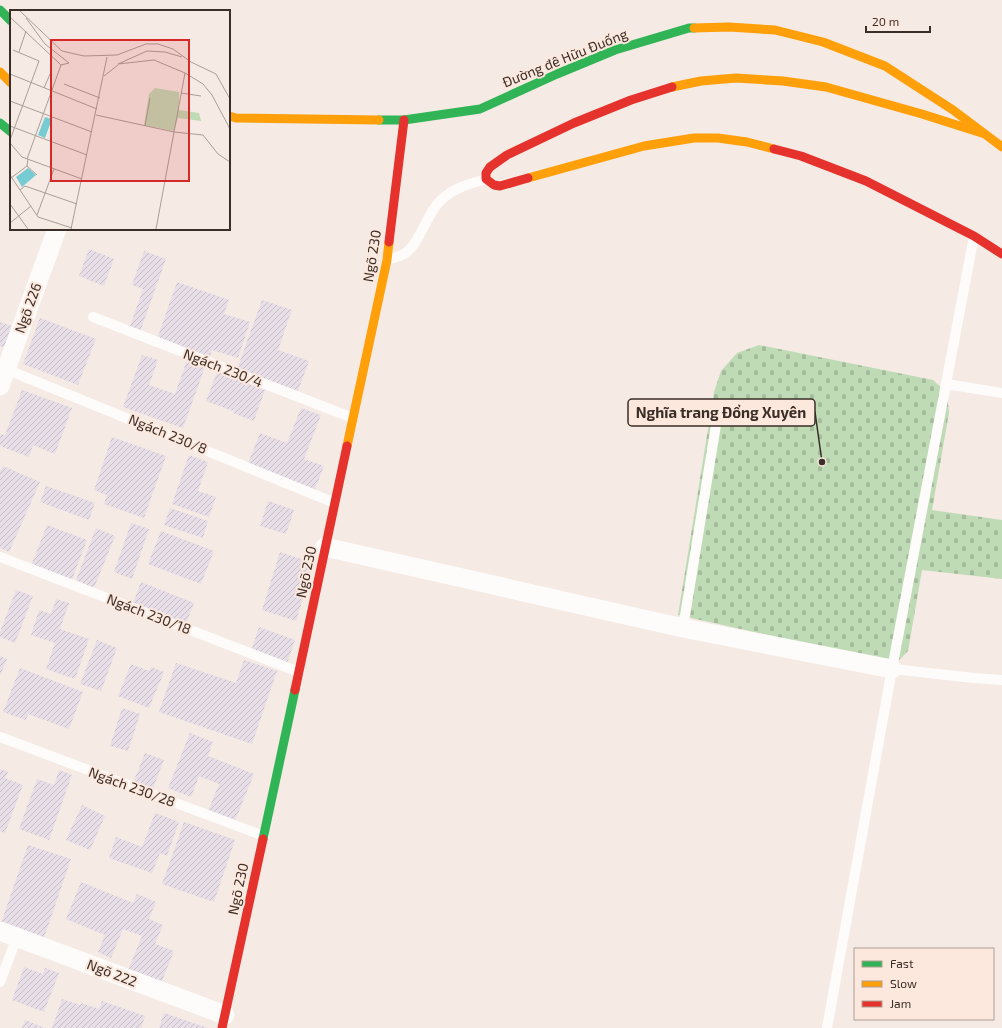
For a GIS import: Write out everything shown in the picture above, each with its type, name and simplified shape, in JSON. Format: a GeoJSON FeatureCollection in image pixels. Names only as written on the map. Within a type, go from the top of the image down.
{"type":"FeatureCollection","features":[{"type":"Feature","properties":{"kind":"street"},"geometry":{"type":"LineString","coordinates":[[0,10],[10,20]]}},
{"type":"Feature","properties":{"kind":"street","name":"Đường đê Hữu Đuống"},"geometry":{"type":"LineString","coordinates":[[230,116],[236,118],[404,120],[480,109],[557,74],[615,50],[689,28],[729,27],[775,30],[823,42],[886,66],[953,110],[1002,147]]}},
{"type":"Feature","properties":{"kind":"street"},"geometry":{"type":"LineString","coordinates":[[0,72],[10,82]]}},
{"type":"Feature","properties":{"kind":"street"},"geometry":{"type":"LineString","coordinates":[[985,134],[922,114],[826,87],[783,81],[736,78],[668,88],[631,100],[574,123],[507,155],[490,166],[486,176],[494,185],[500,186],[644,146],[694,138],[718,138],[747,142],[802,156],[859,178],[974,236],[1002,254]]}},
{"type":"Feature","properties":{"kind":"street","name":"Ngõ 230"},"geometry":{"type":"LineString","coordinates":[[224,1022],[387,260],[404,120]]}},
{"type":"Feature","properties":{"kind":"street"},"geometry":{"type":"LineString","coordinates":[[0,123],[10,131]]}},
{"type":"Feature","properties":{"kind":"street","name":"Ngõ 226"},"geometry":{"type":"LineString","coordinates":[[2,374],[57,230]]}},
{"type":"Feature","properties":{"kind":"street"},"geometry":{"type":"LineString","coordinates":[[325,547],[683,628],[892,669]]}},
{"type":"Feature","properties":{"kind":"street","name":"Ngõ 222"},"geometry":{"type":"LineString","coordinates":[[8,934],[224,1022]]}},
{"type":"Feature","properties":{"kind":"lane"},"geometry":{"type":"LineString","coordinates":[[387,260],[405,254],[410,249],[439,201],[456,189],[486,176]]}},
{"type":"Feature","properties":{"kind":"lane"},"geometry":{"type":"LineString","coordinates":[[827,1028],[892,669],[974,236]]}},
{"type":"Feature","properties":{"kind":"lane","name":"Ngách 230/4"},"geometry":{"type":"LineString","coordinates":[[93,318],[353,418]]}},
{"type":"Feature","properties":{"kind":"lane","name":"Ngách 230/8"},"geometry":{"type":"LineString","coordinates":[[2,374],[335,502]]}},
{"type":"Feature","properties":{"kind":"lane"},"geometry":{"type":"LineString","coordinates":[[946,384],[1002,393]]}},
{"type":"Feature","properties":{"kind":"lane"},"geometry":{"type":"LineString","coordinates":[[683,628],[717,419]]}},
{"type":"Feature","properties":{"kind":"lane","name":"Ngách 230/18"},"geometry":{"type":"LineString","coordinates":[[0,557],[299,672]]}},
{"type":"Feature","properties":{"kind":"lane"},"geometry":{"type":"LineString","coordinates":[[892,669],[1002,680]]}},
{"type":"Feature","properties":{"kind":"lane","name":"Ngách 230/28"},"geometry":{"type":"LineString","coordinates":[[0,737],[264,836]]}},
{"type":"Feature","properties":{"kind":"lane"},"geometry":{"type":"LineString","coordinates":[[0,982],[8,934]]}},
{"type":"Feature","properties":{"kind":"green space"},"geometry":{"type":"Polygon","coordinates":[[[759,345],[933,380],[947,393],[949,413],[932,510],[1002,520],[1002,579],[922,570],[908,651],[898,661],[883,661],[678,615],[714,392],[721,371],[737,353],[759,345]]]}},
{"type":"Feature","properties":{"kind":"building"},"geometry":{"type":"Polygon","coordinates":[[[89,249],[114,259],[104,286],[79,276],[89,249]]]}},
{"type":"Feature","properties":{"kind":"building"},"geometry":{"type":"Polygon","coordinates":[[[144,251],[166,259],[140,332],[129,329],[143,289],[132,285],[144,251]]]}},
{"type":"Feature","properties":{"kind":"building"},"geometry":{"type":"Polygon","coordinates":[[[177,282],[229,300],[224,314],[250,322],[238,358],[212,350],[209,359],[172,347],[175,334],[172,344],[157,339],[177,282]]]}},
{"type":"Feature","properties":{"kind":"building"},"geometry":{"type":"Polygon","coordinates":[[[262,300],[292,310],[278,350],[309,361],[298,391],[237,369],[262,300]]]}},
{"type":"Feature","properties":{"kind":"building"},"geometry":{"type":"Polygon","coordinates":[[[40,318],[96,339],[78,385],[23,364],[40,318]]]}},
{"type":"Feature","properties":{"kind":"building"},"geometry":{"type":"Polygon","coordinates":[[[0,322],[17,328],[9,349],[0,346],[0,322]]]}},
{"type":"Feature","properties":{"kind":"building"},"geometry":{"type":"Polygon","coordinates":[[[142,355],[158,360],[149,385],[175,394],[187,360],[205,367],[183,428],[123,407],[142,355]]]}},
{"type":"Feature","properties":{"kind":"building"},"geometry":{"type":"Polygon","coordinates":[[[217,372],[265,390],[254,421],[233,413],[240,394],[233,411],[206,401],[217,372]]]}},
{"type":"Feature","properties":{"kind":"building"},"geometry":{"type":"Polygon","coordinates":[[[22,390],[72,408],[55,454],[33,445],[29,457],[0,446],[0,434],[5,435],[22,390]]]}},
{"type":"Feature","properties":{"kind":"building"},"geometry":{"type":"Polygon","coordinates":[[[301,408],[321,415],[304,459],[324,466],[314,492],[247,466],[260,433],[287,443],[301,408]]]}},
{"type":"Feature","properties":{"kind":"building"},"geometry":{"type":"Polygon","coordinates":[[[112,437],[166,456],[144,518],[104,504],[107,495],[94,490],[112,437]]]}},
{"type":"Feature","properties":{"kind":"building"},"geometry":{"type":"Polygon","coordinates":[[[189,455],[208,462],[198,491],[216,497],[209,517],[172,504],[189,455]]]}},
{"type":"Feature","properties":{"kind":"building"},"geometry":{"type":"Polygon","coordinates":[[[3,466],[40,482],[9,552],[0,548],[0,471],[3,466]]]}},
{"type":"Feature","properties":{"kind":"building"},"geometry":{"type":"Polygon","coordinates":[[[46,486],[95,503],[89,520],[40,502],[46,486]]]}},
{"type":"Feature","properties":{"kind":"building"},"geometry":{"type":"Polygon","coordinates":[[[268,501],[294,510],[286,534],[260,526],[268,501]]]}},
{"type":"Feature","properties":{"kind":"building"},"geometry":{"type":"Polygon","coordinates":[[[170,508],[208,521],[203,538],[164,525],[170,508]]]}},
{"type":"Feature","properties":{"kind":"building"},"geometry":{"type":"Polygon","coordinates":[[[131,523],[149,529],[132,579],[114,572],[131,523]]]}},
{"type":"Feature","properties":{"kind":"building"},"geometry":{"type":"Polygon","coordinates":[[[47,525],[87,540],[71,582],[31,566],[47,525]]]}},
{"type":"Feature","properties":{"kind":"building"},"geometry":{"type":"Polygon","coordinates":[[[96,528],[115,536],[94,588],[76,580],[96,528]]]}},
{"type":"Feature","properties":{"kind":"building"},"geometry":{"type":"Polygon","coordinates":[[[161,531],[214,551],[201,584],[148,564],[161,531]]]}},
{"type":"Feature","properties":{"kind":"building"},"geometry":{"type":"Polygon","coordinates":[[[280,552],[314,563],[296,621],[262,610],[280,552]]]}},
{"type":"Feature","properties":{"kind":"building"},"geometry":{"type":"Polygon","coordinates":[[[141,582],[194,603],[185,626],[132,606],[141,582]]]}},
{"type":"Feature","properties":{"kind":"building"},"geometry":{"type":"Polygon","coordinates":[[[16,590],[33,596],[15,643],[0,637],[0,632],[16,590]]]}},
{"type":"Feature","properties":{"kind":"building"},"geometry":{"type":"Polygon","coordinates":[[[56,599],[69,603],[60,629],[89,639],[75,679],[46,669],[55,643],[31,635],[39,610],[51,614],[56,599]]]}},
{"type":"Feature","properties":{"kind":"building"},"geometry":{"type":"Polygon","coordinates":[[[259,627],[295,640],[287,664],[251,651],[259,627]]]}},
{"type":"Feature","properties":{"kind":"building"},"geometry":{"type":"Polygon","coordinates":[[[97,640],[117,648],[101,691],[80,684],[97,640]]]}},
{"type":"Feature","properties":{"kind":"building"},"geometry":{"type":"Polygon","coordinates":[[[0,656],[7,659],[0,676],[0,656]]]}},
{"type":"Feature","properties":{"kind":"building"},"geometry":{"type":"Polygon","coordinates":[[[244,660],[277,671],[252,744],[159,712],[176,663],[236,683],[244,660]]]}},
{"type":"Feature","properties":{"kind":"building"},"geometry":{"type":"Polygon","coordinates":[[[131,664],[149,671],[151,667],[164,672],[149,708],[118,696],[131,664]]]}},
{"type":"Feature","properties":{"kind":"building"},"geometry":{"type":"Polygon","coordinates":[[[20,668],[83,692],[69,729],[28,714],[26,720],[3,712],[20,668]]]}},
{"type":"Feature","properties":{"kind":"building"},"geometry":{"type":"Polygon","coordinates":[[[122,708],[140,714],[128,751],[110,746],[122,708]]]}},
{"type":"Feature","properties":{"kind":"building"},"geometry":{"type":"Polygon","coordinates":[[[190,733],[213,742],[208,756],[254,774],[235,821],[208,811],[219,784],[199,776],[191,797],[168,788],[190,733]]]}},
{"type":"Feature","properties":{"kind":"building"},"geometry":{"type":"Polygon","coordinates":[[[145,753],[164,760],[152,791],[133,783],[145,753]]]}},
{"type":"Feature","properties":{"kind":"building"},"geometry":{"type":"Polygon","coordinates":[[[0,769],[8,772],[5,778],[23,785],[5,833],[0,831],[0,769]]]}},
{"type":"Feature","properties":{"kind":"building"},"geometry":{"type":"Polygon","coordinates":[[[59,770],[72,775],[49,840],[19,829],[37,779],[54,785],[59,770]]]}},
{"type":"Feature","properties":{"kind":"building"},"geometry":{"type":"Polygon","coordinates":[[[82,805],[105,816],[90,850],[66,840],[82,805]]]}},
{"type":"Feature","properties":{"kind":"building"},"geometry":{"type":"Polygon","coordinates":[[[155,813],[179,822],[167,856],[160,853],[152,873],[109,858],[116,837],[142,847],[155,813]]]}},
{"type":"Feature","properties":{"kind":"building"},"geometry":{"type":"Polygon","coordinates":[[[184,822],[235,840],[214,902],[162,884],[184,822]]]}},
{"type":"Feature","properties":{"kind":"building"},"geometry":{"type":"Polygon","coordinates":[[[28,845],[71,859],[44,938],[1,923],[28,845]]]}},
{"type":"Feature","properties":{"kind":"building"},"geometry":{"type":"Polygon","coordinates":[[[81,882],[133,903],[137,894],[156,902],[149,919],[163,925],[155,944],[174,951],[160,986],[127,973],[142,936],[123,929],[111,958],[98,952],[105,935],[66,919],[81,882]]]}},
{"type":"Feature","properties":{"kind":"building"},"geometry":{"type":"Polygon","coordinates":[[[24,967],[43,974],[45,968],[59,973],[44,1012],[12,1000],[24,967]]]}},
{"type":"Feature","properties":{"kind":"building"},"geometry":{"type":"Polygon","coordinates":[[[62,999],[99,1009],[102,1001],[145,1016],[141,1028],[52,1028],[62,999]]]}},
{"type":"Feature","properties":{"kind":"building"},"geometry":{"type":"Polygon","coordinates":[[[164,1013],[208,1028],[159,1028],[164,1013]]]}},
{"type":"Feature","properties":{"kind":"building"},"geometry":{"type":"Polygon","coordinates":[[[25,1020],[45,1028],[22,1028],[25,1020]]]}},
{"type":"Feature","properties":{"kind":"traffic: fast"},"geometry":{"type":"LineString","coordinates":[[0,10],[10,20]]}},
{"type":"Feature","properties":{"kind":"traffic: fast"},"geometry":{"type":"LineString","coordinates":[[379,120],[404,120],[480,109],[557,74],[615,50],[689,28],[694,28]]}},
{"type":"Feature","properties":{"kind":"traffic: fast"},"geometry":{"type":"LineString","coordinates":[[0,123],[10,131]]}},
{"type":"Feature","properties":{"kind":"traffic: fast"},"geometry":{"type":"LineString","coordinates":[[263,839],[295,690]]}},
{"type":"Feature","properties":{"kind":"traffic: slow"},"geometry":{"type":"LineString","coordinates":[[694,28],[729,27],[775,30],[823,42],[885,66],[953,110],[1002,147]]}},
{"type":"Feature","properties":{"kind":"traffic: slow"},"geometry":{"type":"LineString","coordinates":[[0,72],[10,82]]}},
{"type":"Feature","properties":{"kind":"traffic: slow"},"geometry":{"type":"LineString","coordinates":[[672,87],[701,81],[736,78],[783,81],[826,87],[922,114],[985,134]]}},
{"type":"Feature","properties":{"kind":"traffic: slow"},"geometry":{"type":"LineString","coordinates":[[230,116],[236,118],[379,120]]}},
{"type":"Feature","properties":{"kind":"traffic: slow"},"geometry":{"type":"LineString","coordinates":[[528,178],[644,146],[694,138],[718,138],[747,142],[774,149]]}},
{"type":"Feature","properties":{"kind":"traffic: slow"},"geometry":{"type":"LineString","coordinates":[[347,446],[387,260],[389,242]]}},
{"type":"Feature","properties":{"kind":"traffic: jam"},"geometry":{"type":"LineString","coordinates":[[528,178],[500,186],[494,185],[486,179],[486,173],[490,167],[507,155],[574,123],[631,100],[672,87]]}},
{"type":"Feature","properties":{"kind":"traffic: jam"},"geometry":{"type":"LineString","coordinates":[[389,242],[404,120]]}},
{"type":"Feature","properties":{"kind":"traffic: jam"},"geometry":{"type":"LineString","coordinates":[[774,149],[801,156],[866,181],[974,236],[1002,254]]}},
{"type":"Feature","properties":{"kind":"traffic: jam"},"geometry":{"type":"LineString","coordinates":[[295,690],[347,446]]}},
{"type":"Feature","properties":{"kind":"traffic: jam"},"geometry":{"type":"LineString","coordinates":[[222,1028],[263,839]]}},
{"type":"Feature","properties":{"kind":"place","name":"Nghĩa trang Đổng Xuyên"},"geometry":{"type":"Point","coordinates":[822,462]}}]}
